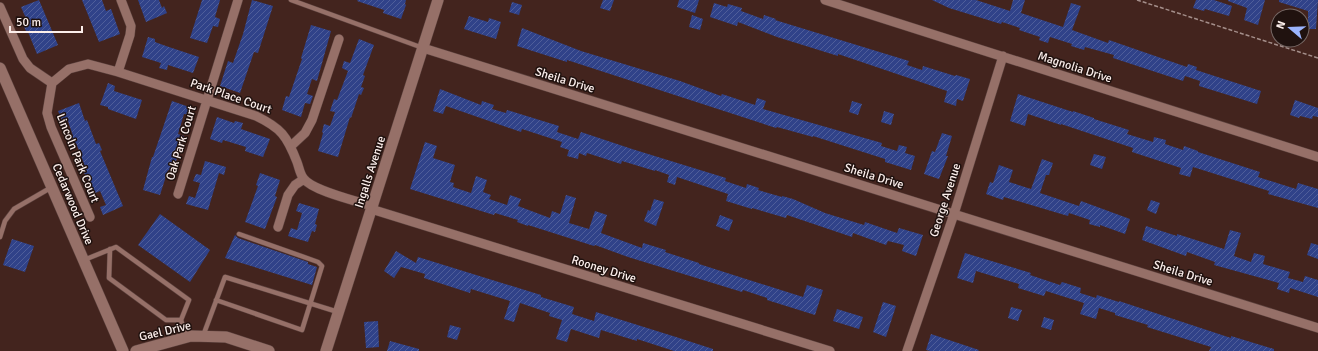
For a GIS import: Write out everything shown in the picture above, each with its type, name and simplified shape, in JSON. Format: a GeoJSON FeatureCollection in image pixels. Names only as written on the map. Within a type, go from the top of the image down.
{"type":"FeatureCollection","features":[{"type":"Feature","properties":{"kind":"street"},"geometry":{"type":"LineString","coordinates":[[118,72],[130,35],[131,26],[121,0]]}},
{"type":"Feature","properties":{"kind":"street","name":"Oak Park Court"},"geometry":{"type":"LineString","coordinates":[[178,194],[238,0]]}},
{"type":"Feature","properties":{"kind":"street","name":"Ingalls Avenue"},"geometry":{"type":"LineString","coordinates":[[326,351],[438,0]]}},
{"type":"Feature","properties":{"kind":"street","name":"Magnolia Drive"},"geometry":{"type":"LineString","coordinates":[[825,0],[1318,157]]}},
{"type":"Feature","properties":{"kind":"street"},"geometry":{"type":"LineString","coordinates":[[0,7],[23,60],[30,68],[52,83]]}},
{"type":"Feature","properties":{"kind":"street"},"geometry":{"type":"LineString","coordinates":[[291,146],[305,133],[312,120],[340,39]]}},
{"type":"Feature","properties":{"kind":"street","name":"Sheila Drive"},"geometry":{"type":"LineString","coordinates":[[423,48],[1318,328]]}},
{"type":"Feature","properties":{"kind":"street","name":"George Avenue"},"geometry":{"type":"LineString","coordinates":[[907,351],[954,214],[1002,56]]}},
{"type":"Feature","properties":{"kind":"street","name":"Park Place Court"},"geometry":{"type":"LineString","coordinates":[[52,83],[69,69],[88,64],[118,72],[256,116],[272,123],[283,134],[291,146],[304,179]]}},
{"type":"Feature","properties":{"kind":"street","name":"Cedarwood Drive"},"geometry":{"type":"LineString","coordinates":[[0,68],[3,85],[52,187],[123,351]]}},
{"type":"Feature","properties":{"kind":"street","name":"Lincoln Park Court"},"geometry":{"type":"LineString","coordinates":[[52,83],[47,112],[51,127],[90,217]]}},
{"type":"Feature","properties":{"kind":"street"},"geometry":{"type":"LineString","coordinates":[[278,227],[288,195],[295,185],[304,179],[314,186],[328,192],[372,208]]}},
{"type":"Feature","properties":{"kind":"street","name":"Rooney Drive"},"geometry":{"type":"LineString","coordinates":[[372,208],[830,351]]}},
{"type":"Feature","properties":{"kind":"street","name":"Gael Drive"},"geometry":{"type":"LineString","coordinates":[[136,351],[186,337],[203,336],[226,337],[269,351]]}},
{"type":"Feature","properties":{"kind":"lane"},"geometry":{"type":"LineString","coordinates":[[292,0],[423,48]]}},
{"type":"Feature","properties":{"kind":"lane"},"geometry":{"type":"LineString","coordinates":[[0,237],[5,221],[14,209],[52,187]]}},
{"type":"Feature","properties":{"kind":"lane"},"geometry":{"type":"LineString","coordinates":[[216,300],[302,330],[322,266],[318,262],[239,234]]}},
{"type":"Feature","properties":{"kind":"lane"},"geometry":{"type":"LineString","coordinates":[[84,260],[116,247],[189,300],[181,320],[186,337]]}},
{"type":"Feature","properties":{"kind":"lane"},"geometry":{"type":"LineString","coordinates":[[110,249],[109,278],[166,320],[181,320]]}},
{"type":"Feature","properties":{"kind":"lane"},"geometry":{"type":"LineString","coordinates":[[203,336],[225,277],[338,312]]}},
{"type":"Feature","properties":{"kind":"path"},"geometry":{"type":"LineString","coordinates":[[1137,0],[1318,58]]}},
{"type":"Feature","properties":{"kind":"building"},"geometry":{"type":"Polygon","coordinates":[[[39,0],[58,45],[37,54],[28,32],[27,33],[23,25],[28,23],[21,7],[39,0]]]}},
{"type":"Feature","properties":{"kind":"building"},"geometry":{"type":"Polygon","coordinates":[[[82,0],[102,0],[106,11],[111,9],[120,34],[99,42],[82,0]]]}},
{"type":"Feature","properties":{"kind":"building"},"geometry":{"type":"Polygon","coordinates":[[[138,0],[159,0],[162,8],[164,6],[167,13],[146,22],[138,0]]]}},
{"type":"Feature","properties":{"kind":"building"},"geometry":{"type":"Polygon","coordinates":[[[202,0],[220,0],[215,17],[220,19],[218,27],[213,26],[207,43],[190,38],[202,0]]]}},
{"type":"Feature","properties":{"kind":"building"},"geometry":{"type":"Polygon","coordinates":[[[252,0],[273,6],[258,53],[254,52],[240,93],[220,86],[228,61],[233,63],[243,34],[252,0]]]}},
{"type":"Feature","properties":{"kind":"building"},"geometry":{"type":"Polygon","coordinates":[[[406,0],[406,5],[401,19],[383,13],[384,10],[357,1],[406,0]]]}},
{"type":"Feature","properties":{"kind":"building"},"geometry":{"type":"Polygon","coordinates":[[[603,0],[614,0],[610,11],[600,8],[603,0]]]}},
{"type":"Feature","properties":{"kind":"building"},"geometry":{"type":"Polygon","coordinates":[[[679,0],[699,0],[695,13],[677,7],[679,0]]]}},
{"type":"Feature","properties":{"kind":"building"},"geometry":{"type":"Polygon","coordinates":[[[932,0],[976,0],[1010,11],[1013,0],[1025,0],[1021,13],[1063,27],[1071,3],[1081,6],[1072,30],[1108,43],[1109,40],[1187,67],[1188,64],[1197,67],[1196,70],[1261,91],[1257,104],[1199,86],[1200,81],[1185,76],[1183,81],[1113,58],[1114,55],[1085,47],[1084,50],[1071,46],[1072,44],[1050,37],[1048,43],[1039,40],[1040,37],[1019,30],[1020,28],[1002,22],[1001,24],[949,8],[932,0]]]}},
{"type":"Feature","properties":{"kind":"building"},"geometry":{"type":"Polygon","coordinates":[[[1196,0],[1214,0],[1232,6],[1229,16],[1205,9],[1204,11],[1193,8],[1196,0]]]}},
{"type":"Feature","properties":{"kind":"building"},"geometry":{"type":"Polygon","coordinates":[[[1228,0],[1265,0],[1258,25],[1244,20],[1247,8],[1228,0]]]}},
{"type":"Feature","properties":{"kind":"building"},"geometry":{"type":"Polygon","coordinates":[[[1279,0],[1318,0],[1316,29],[1310,29],[1310,8],[1298,8],[1279,2],[1279,0]]]}},
{"type":"Feature","properties":{"kind":"building"},"geometry":{"type":"Polygon","coordinates":[[[512,2],[522,5],[519,15],[509,12],[512,2]]]}},
{"type":"Feature","properties":{"kind":"building"},"geometry":{"type":"Polygon","coordinates":[[[714,3],[727,7],[728,4],[742,8],[741,11],[763,19],[764,15],[776,19],[775,20],[909,61],[907,65],[922,70],[923,66],[970,79],[963,101],[957,99],[956,106],[944,102],[947,91],[838,54],[838,56],[777,37],[738,22],[737,26],[710,17],[714,3]]]}},
{"type":"Feature","properties":{"kind":"building"},"geometry":{"type":"Polygon","coordinates":[[[692,15],[703,19],[700,30],[689,27],[692,15]]]}},
{"type":"Feature","properties":{"kind":"building"},"geometry":{"type":"Polygon","coordinates":[[[469,16],[488,22],[489,18],[501,22],[496,39],[464,29],[469,16]]]}},
{"type":"Feature","properties":{"kind":"building"},"geometry":{"type":"Polygon","coordinates":[[[311,25],[331,31],[317,81],[312,79],[307,94],[313,96],[310,104],[305,103],[301,117],[282,110],[286,96],[289,97],[302,59],[301,58],[311,25]]]}},
{"type":"Feature","properties":{"kind":"building"},"geometry":{"type":"Polygon","coordinates":[[[522,28],[581,51],[680,81],[721,96],[722,94],[755,105],[757,98],[766,101],[763,109],[882,143],[881,146],[897,151],[899,145],[907,147],[905,153],[915,156],[911,170],[885,162],[885,159],[813,136],[776,128],[567,60],[567,62],[517,46],[522,28]]]}},
{"type":"Feature","properties":{"kind":"building"},"geometry":{"type":"Polygon","coordinates":[[[148,37],[155,39],[155,42],[199,57],[193,73],[168,65],[167,70],[159,68],[161,63],[142,57],[148,37]]]}},
{"type":"Feature","properties":{"kind":"building"},"geometry":{"type":"Polygon","coordinates":[[[359,39],[374,45],[363,75],[365,76],[361,87],[364,88],[361,95],[359,94],[351,118],[350,117],[338,157],[318,151],[324,124],[330,126],[335,112],[330,111],[334,99],[337,100],[348,71],[342,68],[344,61],[350,63],[359,39]]]}},
{"type":"Feature","properties":{"kind":"building"},"geometry":{"type":"Polygon","coordinates":[[[108,83],[115,86],[114,91],[142,100],[136,119],[100,105],[108,83]]]}},
{"type":"Feature","properties":{"kind":"building"},"geometry":{"type":"Polygon","coordinates":[[[440,89],[481,105],[482,101],[494,105],[492,109],[506,113],[507,110],[559,126],[557,132],[578,139],[581,132],[726,178],[725,181],[746,188],[747,184],[759,188],[758,190],[793,199],[825,213],[864,225],[865,222],[897,233],[899,228],[923,235],[916,256],[902,251],[904,245],[888,241],[886,245],[853,233],[852,237],[787,215],[786,218],[726,201],[728,194],[677,177],[675,185],[667,182],[669,175],[655,170],[622,161],[621,164],[587,153],[586,156],[579,153],[578,159],[567,156],[569,150],[560,147],[562,142],[522,129],[521,132],[446,106],[443,114],[433,111],[440,89]]]}},
{"type":"Feature","properties":{"kind":"building"},"geometry":{"type":"Polygon","coordinates":[[[1018,94],[1129,130],[1127,134],[1153,142],[1154,137],[1166,140],[1165,144],[1183,150],[1184,146],[1260,172],[1258,177],[1296,189],[1298,183],[1318,189],[1318,208],[1268,194],[1269,191],[1193,167],[1190,177],[1179,174],[1181,168],[1132,152],[1133,148],[1028,114],[1025,126],[1010,121],[1018,94]]]}},
{"type":"Feature","properties":{"kind":"building"},"geometry":{"type":"Polygon","coordinates":[[[1295,100],[1318,108],[1318,117],[1313,116],[1312,119],[1300,116],[1299,118],[1290,115],[1295,100]]]}},
{"type":"Feature","properties":{"kind":"building"},"geometry":{"type":"Polygon","coordinates":[[[172,101],[192,108],[190,115],[184,114],[178,134],[184,136],[173,171],[168,170],[160,195],[143,190],[152,157],[172,101]]]}},
{"type":"Feature","properties":{"kind":"building"},"geometry":{"type":"Polygon","coordinates":[[[852,101],[862,104],[858,115],[849,112],[852,101]]]}},
{"type":"Feature","properties":{"kind":"building"},"geometry":{"type":"Polygon","coordinates":[[[79,103],[85,121],[87,120],[96,144],[99,143],[102,150],[100,151],[123,206],[103,215],[100,207],[106,205],[100,191],[93,194],[83,170],[86,169],[76,143],[71,145],[68,138],[73,136],[68,121],[63,123],[58,111],[79,103]]]}},
{"type":"Feature","properties":{"kind":"building"},"geometry":{"type":"Polygon","coordinates":[[[884,111],[894,114],[891,125],[881,122],[884,111]]]}},
{"type":"Feature","properties":{"kind":"building"},"geometry":{"type":"Polygon","coordinates":[[[217,117],[234,123],[235,121],[243,123],[241,129],[270,139],[263,157],[245,151],[246,147],[223,140],[222,143],[210,139],[217,117]]]}},
{"type":"Feature","properties":{"kind":"building"},"geometry":{"type":"Polygon","coordinates":[[[942,133],[952,136],[946,156],[948,156],[939,179],[924,174],[932,151],[935,152],[942,133]]]}},
{"type":"Feature","properties":{"kind":"building"},"geometry":{"type":"Polygon","coordinates":[[[425,142],[437,146],[433,158],[455,165],[450,182],[454,183],[453,187],[471,193],[476,176],[487,180],[483,192],[491,195],[489,199],[507,205],[510,195],[521,199],[518,206],[550,218],[552,211],[560,214],[566,195],[576,198],[569,223],[589,229],[595,211],[607,215],[601,233],[642,248],[643,243],[666,250],[665,252],[699,264],[803,297],[807,285],[823,290],[815,315],[767,300],[767,298],[743,290],[742,292],[628,257],[595,245],[594,246],[528,226],[517,222],[518,220],[495,213],[494,215],[410,189],[425,142]]]}},
{"type":"Feature","properties":{"kind":"building"},"geometry":{"type":"Polygon","coordinates":[[[1094,154],[1106,157],[1102,169],[1090,165],[1094,154]]]}},
{"type":"Feature","properties":{"kind":"building"},"geometry":{"type":"Polygon","coordinates":[[[1042,159],[1053,163],[1049,175],[1046,175],[1040,193],[1079,206],[1081,201],[1130,219],[1125,234],[1100,225],[1100,227],[1089,224],[1090,220],[1069,213],[1068,216],[1004,197],[1003,200],[986,194],[990,182],[993,183],[999,165],[1013,170],[1009,182],[1031,189],[1042,159]]]}},
{"type":"Feature","properties":{"kind":"building"},"geometry":{"type":"Polygon","coordinates":[[[205,161],[226,167],[224,175],[219,173],[208,210],[186,204],[189,196],[195,198],[200,183],[193,181],[196,174],[201,175],[205,161]]]}},
{"type":"Feature","properties":{"kind":"building"},"geometry":{"type":"Polygon","coordinates":[[[260,173],[280,180],[275,196],[277,197],[265,229],[245,222],[258,186],[256,185],[260,173]]]}},
{"type":"Feature","properties":{"kind":"building"},"geometry":{"type":"Polygon","coordinates":[[[654,199],[664,202],[656,226],[644,221],[648,210],[650,211],[654,199]]]}},
{"type":"Feature","properties":{"kind":"building"},"geometry":{"type":"Polygon","coordinates":[[[1151,200],[1160,203],[1156,214],[1147,210],[1151,200]]]}},
{"type":"Feature","properties":{"kind":"building"},"geometry":{"type":"Polygon","coordinates":[[[299,203],[319,209],[315,224],[317,225],[315,232],[312,231],[308,242],[288,236],[291,228],[297,230],[302,213],[296,211],[299,203]]]}},
{"type":"Feature","properties":{"kind":"building"},"geometry":{"type":"Polygon","coordinates":[[[160,214],[210,250],[190,282],[138,245],[160,214]]]}},
{"type":"Feature","properties":{"kind":"building"},"geometry":{"type":"Polygon","coordinates":[[[720,215],[733,220],[729,231],[716,226],[720,215]]]}},
{"type":"Feature","properties":{"kind":"building"},"geometry":{"type":"Polygon","coordinates":[[[1146,226],[1224,249],[1230,230],[1241,233],[1234,256],[1251,262],[1254,253],[1265,256],[1263,264],[1290,272],[1288,278],[1303,282],[1305,276],[1318,280],[1318,297],[1290,288],[1289,293],[1277,289],[1279,283],[1214,265],[1215,262],[1187,252],[1186,256],[1142,240],[1146,226]]]}},
{"type":"Feature","properties":{"kind":"building"},"geometry":{"type":"Polygon","coordinates":[[[235,235],[238,238],[308,262],[308,264],[317,267],[312,285],[225,258],[235,235]]]}},
{"type":"Feature","properties":{"kind":"building"},"geometry":{"type":"Polygon","coordinates":[[[12,239],[34,246],[25,272],[3,265],[12,239]]]}},
{"type":"Feature","properties":{"kind":"building"},"geometry":{"type":"Polygon","coordinates":[[[1311,243],[1318,245],[1318,259],[1307,255],[1311,243]]]}},
{"type":"Feature","properties":{"kind":"building"},"geometry":{"type":"Polygon","coordinates":[[[396,251],[416,263],[418,257],[541,295],[541,297],[574,307],[572,314],[594,321],[596,312],[713,349],[713,351],[674,351],[637,339],[637,341],[601,330],[599,338],[571,329],[567,342],[556,339],[562,320],[549,316],[550,313],[520,303],[514,322],[504,319],[510,301],[471,289],[470,293],[424,278],[425,274],[401,267],[394,278],[384,271],[396,251]]]}},
{"type":"Feature","properties":{"kind":"building"},"geometry":{"type":"Polygon","coordinates":[[[965,253],[1031,273],[1030,275],[1060,285],[1062,282],[1081,288],[1080,293],[1096,298],[1097,295],[1119,301],[1231,338],[1231,336],[1274,349],[1274,351],[1209,351],[1211,347],[1147,327],[1148,325],[1115,315],[1115,313],[1099,308],[1096,319],[1080,314],[1084,303],[1046,291],[1044,296],[1018,288],[1019,284],[976,271],[973,283],[957,278],[965,253]]]}},
{"type":"Feature","properties":{"kind":"building"},"geometry":{"type":"Polygon","coordinates":[[[883,302],[896,306],[886,337],[873,332],[883,302]]]}},
{"type":"Feature","properties":{"kind":"building"},"geometry":{"type":"Polygon","coordinates":[[[1011,307],[1022,310],[1018,321],[1008,318],[1011,307]]]}},
{"type":"Feature","properties":{"kind":"building"},"geometry":{"type":"Polygon","coordinates":[[[837,309],[863,317],[859,329],[833,321],[837,309]]]}},
{"type":"Feature","properties":{"kind":"building"},"geometry":{"type":"Polygon","coordinates":[[[1044,317],[1054,320],[1051,330],[1041,327],[1044,317]]]}},
{"type":"Feature","properties":{"kind":"building"},"geometry":{"type":"Polygon","coordinates":[[[378,321],[379,347],[366,348],[364,322],[378,321]]]}},
{"type":"Feature","properties":{"kind":"building"},"geometry":{"type":"Polygon","coordinates":[[[450,325],[461,328],[457,340],[447,337],[450,325]]]}},
{"type":"Feature","properties":{"kind":"building"},"geometry":{"type":"Polygon","coordinates":[[[931,334],[979,350],[926,350],[931,334]]]}},
{"type":"Feature","properties":{"kind":"building"},"geometry":{"type":"Polygon","coordinates":[[[390,341],[419,349],[419,351],[387,351],[390,341]]]}}]}
